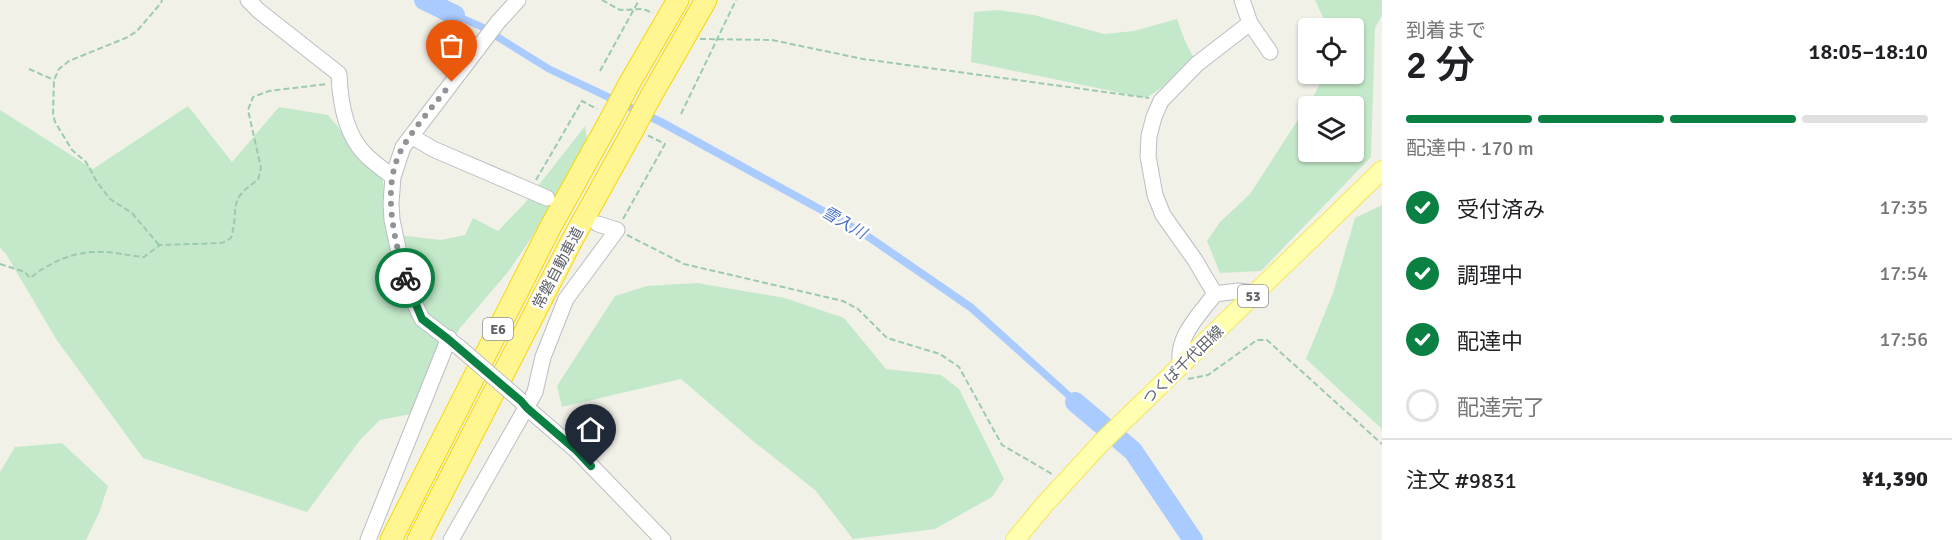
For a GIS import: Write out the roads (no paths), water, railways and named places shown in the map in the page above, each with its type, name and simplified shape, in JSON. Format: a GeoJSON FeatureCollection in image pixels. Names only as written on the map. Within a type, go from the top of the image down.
{"type":"FeatureCollection","features":[{"type":"Feature","properties":{"kind":"highway","name":"常磐自動車道"},"geometry":{"type":"LineString","coordinates":[[391,540],[528,270],[678,0]]}},
{"type":"Feature","properties":{"kind":"highway","name":"常磐自動車道"},"geometry":{"type":"LineString","coordinates":[[418,540],[571,242],[706,0]]}},
{"type":"Feature","properties":{"kind":"main road","name":"つくば千代田線"},"geometry":{"type":"LineString","coordinates":[[1015,540],[1102,442],[1382,170]]}},
{"type":"Feature","properties":{"kind":"street"},"geometry":{"type":"LineString","coordinates":[[248,0],[339,74],[346,121],[353,137],[364,153],[393,177]]}},
{"type":"Feature","properties":{"kind":"street"},"geometry":{"type":"LineString","coordinates":[[518,0],[480,45],[400,154],[393,177],[391,203],[404,276],[422,319],[577,451],[663,540]]}},
{"type":"Feature","properties":{"kind":"street"},"geometry":{"type":"LineString","coordinates":[[1242,0],[1250,23],[1270,52]]}},
{"type":"Feature","properties":{"kind":"street"},"geometry":{"type":"LineString","coordinates":[[1215,294],[1196,260],[1163,215],[1155,195],[1148,156],[1149,136],[1161,101],[1197,64],[1250,23]]}},
{"type":"Feature","properties":{"kind":"street"},"geometry":{"type":"LineString","coordinates":[[411,136],[433,149],[547,198]]}},
{"type":"Feature","properties":{"kind":"street"},"geometry":{"type":"LineString","coordinates":[[451,540],[524,404],[535,392],[543,357],[566,299],[617,230],[598,224]]}},
{"type":"Feature","properties":{"kind":"street"},"geometry":{"type":"LineString","coordinates":[[1181,367],[1178,355],[1186,333],[1215,294],[1238,291],[1256,293]]}},
{"type":"Feature","properties":{"kind":"street"},"geometry":{"type":"LineString","coordinates":[[368,540],[454,344]]}},
{"type":"Feature","properties":{"kind":"water"},"geometry":{"type":"Polygon","coordinates":[[[434,2],[482,23],[551,66],[664,119],[864,229],[973,304],[1079,400],[1099,415],[1094,421],[969,311],[859,235],[660,126],[547,72],[478,29],[430,8],[434,2]]]}},
{"type":"Feature","properties":{"kind":"waterway","name":"雪入川"},"geometry":{"type":"LineString","coordinates":[[424,0],[455,15]]}},
{"type":"Feature","properties":{"kind":"waterway","name":"雪入川"},"geometry":{"type":"LineString","coordinates":[[1075,402],[1133,451],[1193,540]]}}]}
